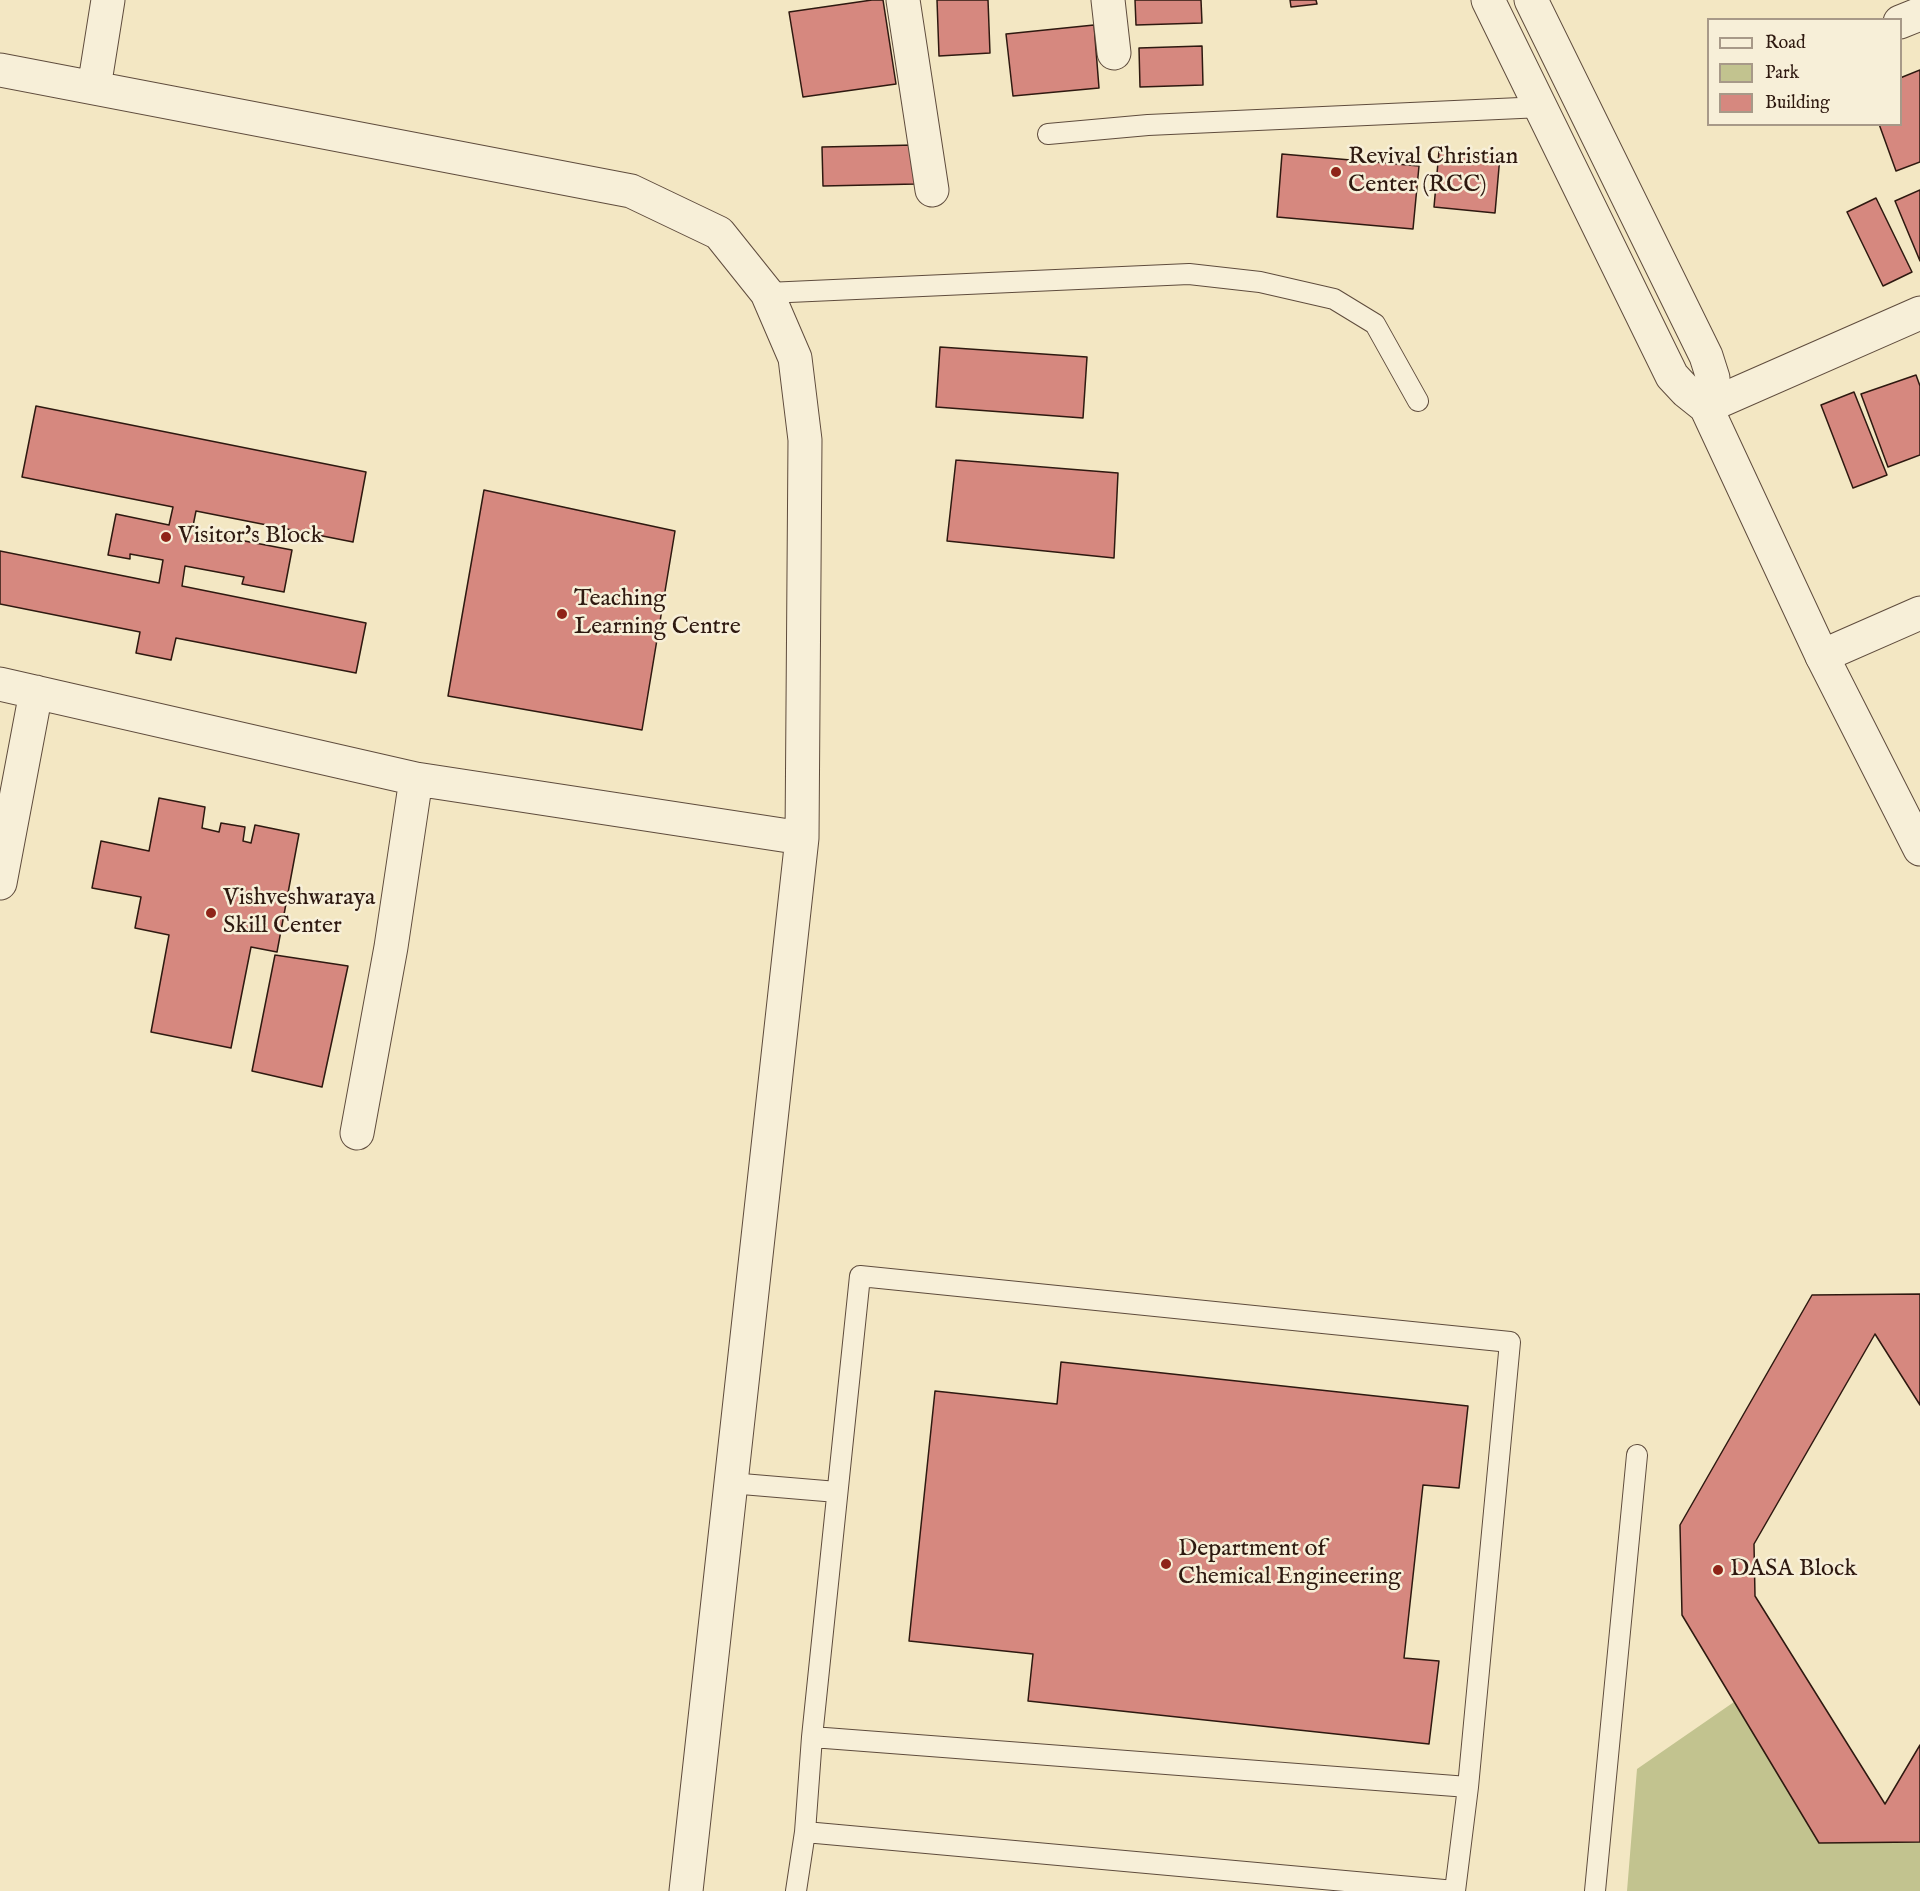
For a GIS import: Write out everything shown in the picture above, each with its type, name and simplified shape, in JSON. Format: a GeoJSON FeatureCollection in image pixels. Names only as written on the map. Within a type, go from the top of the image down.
{"type":"FeatureCollection","features":[{"type":"Feature","properties":{"kind":"street"},"geometry":{"type":"LineString","coordinates":[[94,88],[108,0]]}},
{"type":"Feature","properties":{"kind":"street"},"geometry":{"type":"LineString","coordinates":[[903,0],[932,190]]}},
{"type":"Feature","properties":{"kind":"street"},"geometry":{"type":"LineString","coordinates":[[1108,0],[1114,53]]}},
{"type":"Feature","properties":{"kind":"street"},"geometry":{"type":"LineString","coordinates":[[1488,0],[1672,376],[1706,407],[1822,656],[1920,849]]}},
{"type":"Feature","properties":{"kind":"street"},"geometry":{"type":"LineString","coordinates":[[1532,0],[1706,356],[1713,378],[1706,407]]}},
{"type":"Feature","properties":{"kind":"street"},"geometry":{"type":"LineString","coordinates":[[1902,21],[1920,14]]}},
{"type":"Feature","properties":{"kind":"street"},"geometry":{"type":"LineString","coordinates":[[0,70],[631,191],[719,233],[766,293],[795,358],[805,440],[802,838],[686,1891]]}},
{"type":"Feature","properties":{"kind":"street"},"geometry":{"type":"LineString","coordinates":[[1706,407],[1920,313]]}},
{"type":"Feature","properties":{"kind":"street"},"geometry":{"type":"LineString","coordinates":[[1822,656],[1920,613]]}},
{"type":"Feature","properties":{"kind":"street"},"geometry":{"type":"LineString","coordinates":[[0,684],[416,779],[802,838]]}},
{"type":"Feature","properties":{"kind":"street"},"geometry":{"type":"LineString","coordinates":[[0,883],[36,692]]}},
{"type":"Feature","properties":{"kind":"street"},"geometry":{"type":"LineString","coordinates":[[357,1133],[391,947],[416,779]]}},
{"type":"Feature","properties":{"kind":"lane"},"geometry":{"type":"LineString","coordinates":[[1048,134],[1148,125],[1542,107]]}},
{"type":"Feature","properties":{"kind":"lane"},"geometry":{"type":"LineString","coordinates":[[766,293],[1189,274],[1260,282],[1334,299],[1375,324],[1418,401]]}},
{"type":"Feature","properties":{"kind":"lane"},"geometry":{"type":"LineString","coordinates":[[796,1891],[805,1832],[812,1737],[860,1276],[1510,1342],[1468,1787],[1455,1891],[805,1832]]}},
{"type":"Feature","properties":{"kind":"lane"},"geometry":{"type":"LineString","coordinates":[[1595,1891],[1637,1455]]}},
{"type":"Feature","properties":{"kind":"lane"},"geometry":{"type":"LineString","coordinates":[[730,1483],[837,1492]]}},
{"type":"Feature","properties":{"kind":"lane"},"geometry":{"type":"LineString","coordinates":[[812,1737],[1468,1787]]}},
{"type":"Feature","properties":{"kind":"green space"},"geometry":{"type":"Polygon","coordinates":[[[1734,1702],[1819,1843],[1920,1842],[1920,1891],[1627,1891],[1637,1769],[1734,1702]]]}},
{"type":"Feature","properties":{"kind":"building"},"geometry":{"type":"Polygon","coordinates":[[[883,0],[896,84],[803,97],[789,12],[883,0]]]}},
{"type":"Feature","properties":{"kind":"building"},"geometry":{"type":"Polygon","coordinates":[[[937,0],[988,0],[990,53],[939,56],[937,0]]]}},
{"type":"Feature","properties":{"kind":"building"},"geometry":{"type":"Polygon","coordinates":[[[1135,0],[1201,0],[1202,23],[1136,25],[1135,0]]]}},
{"type":"Feature","properties":{"kind":"building"},"geometry":{"type":"Polygon","coordinates":[[[1290,0],[1316,0],[1317,4],[1291,7],[1290,0]]]}},
{"type":"Feature","properties":{"kind":"building"},"geometry":{"type":"Polygon","coordinates":[[[1094,25],[1099,88],[1013,96],[1006,34],[1094,25]]]}},
{"type":"Feature","properties":{"kind":"building"},"geometry":{"type":"Polygon","coordinates":[[[1202,46],[1203,85],[1140,87],[1139,48],[1202,46]]]}},
{"type":"Feature","properties":{"kind":"building"},"geometry":{"type":"Polygon","coordinates":[[[1920,70],[1920,162],[1896,171],[1880,126],[1902,126],[1902,77],[1920,70]]]}},
{"type":"Feature","properties":{"kind":"building"},"geometry":{"type":"Polygon","coordinates":[[[915,145],[916,184],[823,186],[822,147],[915,145]]]}},
{"type":"Feature","properties":{"kind":"building"},"geometry":{"type":"Polygon","coordinates":[[[1439,151],[1500,156],[1495,213],[1434,207],[1439,151]]]}},
{"type":"Feature","properties":{"kind":"building"},"geometry":{"type":"Polygon","coordinates":[[[1282,154],[1419,166],[1413,229],[1277,217],[1282,154]]]}},
{"type":"Feature","properties":{"kind":"building"},"geometry":{"type":"Polygon","coordinates":[[[1920,190],[1920,261],[1895,201],[1920,190]]]}},
{"type":"Feature","properties":{"kind":"building"},"geometry":{"type":"Polygon","coordinates":[[[1876,198],[1912,272],[1883,286],[1847,212],[1876,198]]]}},
{"type":"Feature","properties":{"kind":"building"},"geometry":{"type":"Polygon","coordinates":[[[940,347],[1087,357],[1083,418],[936,407],[940,347]]]}},
{"type":"Feature","properties":{"kind":"building"},"geometry":{"type":"Polygon","coordinates":[[[1916,375],[1920,386],[1920,455],[1888,467],[1861,394],[1916,375]]]}},
{"type":"Feature","properties":{"kind":"building"},"geometry":{"type":"Polygon","coordinates":[[[1854,392],[1887,475],[1853,488],[1821,405],[1854,392]]]}},
{"type":"Feature","properties":{"kind":"building","name":"Visitor's Block"},"geometry":{"type":"Polygon","coordinates":[[[36,406],[366,472],[353,542],[196,511],[192,531],[292,550],[284,592],[242,584],[244,577],[185,566],[182,586],[366,623],[356,673],[176,638],[171,660],[136,653],[140,632],[0,604],[0,551],[159,583],[163,560],[130,554],[130,559],[108,555],[116,514],[169,525],[173,507],[22,477],[36,406]]]}},
{"type":"Feature","properties":{"kind":"building"},"geometry":{"type":"Polygon","coordinates":[[[956,460],[1118,473],[1114,558],[947,541],[956,460]]]}},
{"type":"Feature","properties":{"kind":"building","name":"Teaching Learning Centre"},"geometry":{"type":"Polygon","coordinates":[[[484,490],[675,531],[642,730],[448,696],[484,490]]]}},
{"type":"Feature","properties":{"kind":"building","name":"Vishveshwaraya Skill Center"},"geometry":{"type":"Polygon","coordinates":[[[159,798],[205,807],[202,828],[219,832],[221,823],[245,827],[243,841],[251,843],[255,825],[299,834],[277,952],[251,947],[231,1048],[151,1032],[169,935],[135,928],[141,897],[92,888],[101,841],[149,851],[159,798]]]}},
{"type":"Feature","properties":{"kind":"building"},"geometry":{"type":"Polygon","coordinates":[[[275,955],[348,966],[322,1087],[252,1071],[275,955]]]}},
{"type":"Feature","properties":{"kind":"building","name":"DASA Block"},"geometry":{"type":"Polygon","coordinates":[[[1920,1294],[1920,1405],[1875,1334],[1754,1544],[1755,1596],[1885,1804],[1920,1745],[1920,1842],[1819,1843],[1682,1615],[1680,1525],[1812,1295],[1920,1294]]]}},
{"type":"Feature","properties":{"kind":"building","name":"Department of Chemical Engineering"},"geometry":{"type":"Polygon","coordinates":[[[1061,1362],[1468,1406],[1459,1488],[1423,1485],[1404,1658],[1439,1661],[1429,1744],[1028,1701],[1033,1654],[909,1641],[935,1391],[1057,1404],[1061,1362]]]}},
{"type":"Feature","properties":{"kind":"place","name":"Revival Christian Center (RCC)"},"geometry":{"type":"Point","coordinates":[1336,172]}},
{"type":"Feature","properties":{"kind":"place","name":"Visitor's Block"},"geometry":{"type":"Point","coordinates":[166,537]}},
{"type":"Feature","properties":{"kind":"place","name":"Teaching Learning Centre"},"geometry":{"type":"Point","coordinates":[562,614]}},
{"type":"Feature","properties":{"kind":"place","name":"Vishveshwaraya Skill Center"},"geometry":{"type":"Point","coordinates":[211,913]}},
{"type":"Feature","properties":{"kind":"place","name":"Department of Chemical Engineering"},"geometry":{"type":"Point","coordinates":[1166,1564]}},
{"type":"Feature","properties":{"kind":"place","name":"DASA Block"},"geometry":{"type":"Point","coordinates":[1718,1570]}}]}
